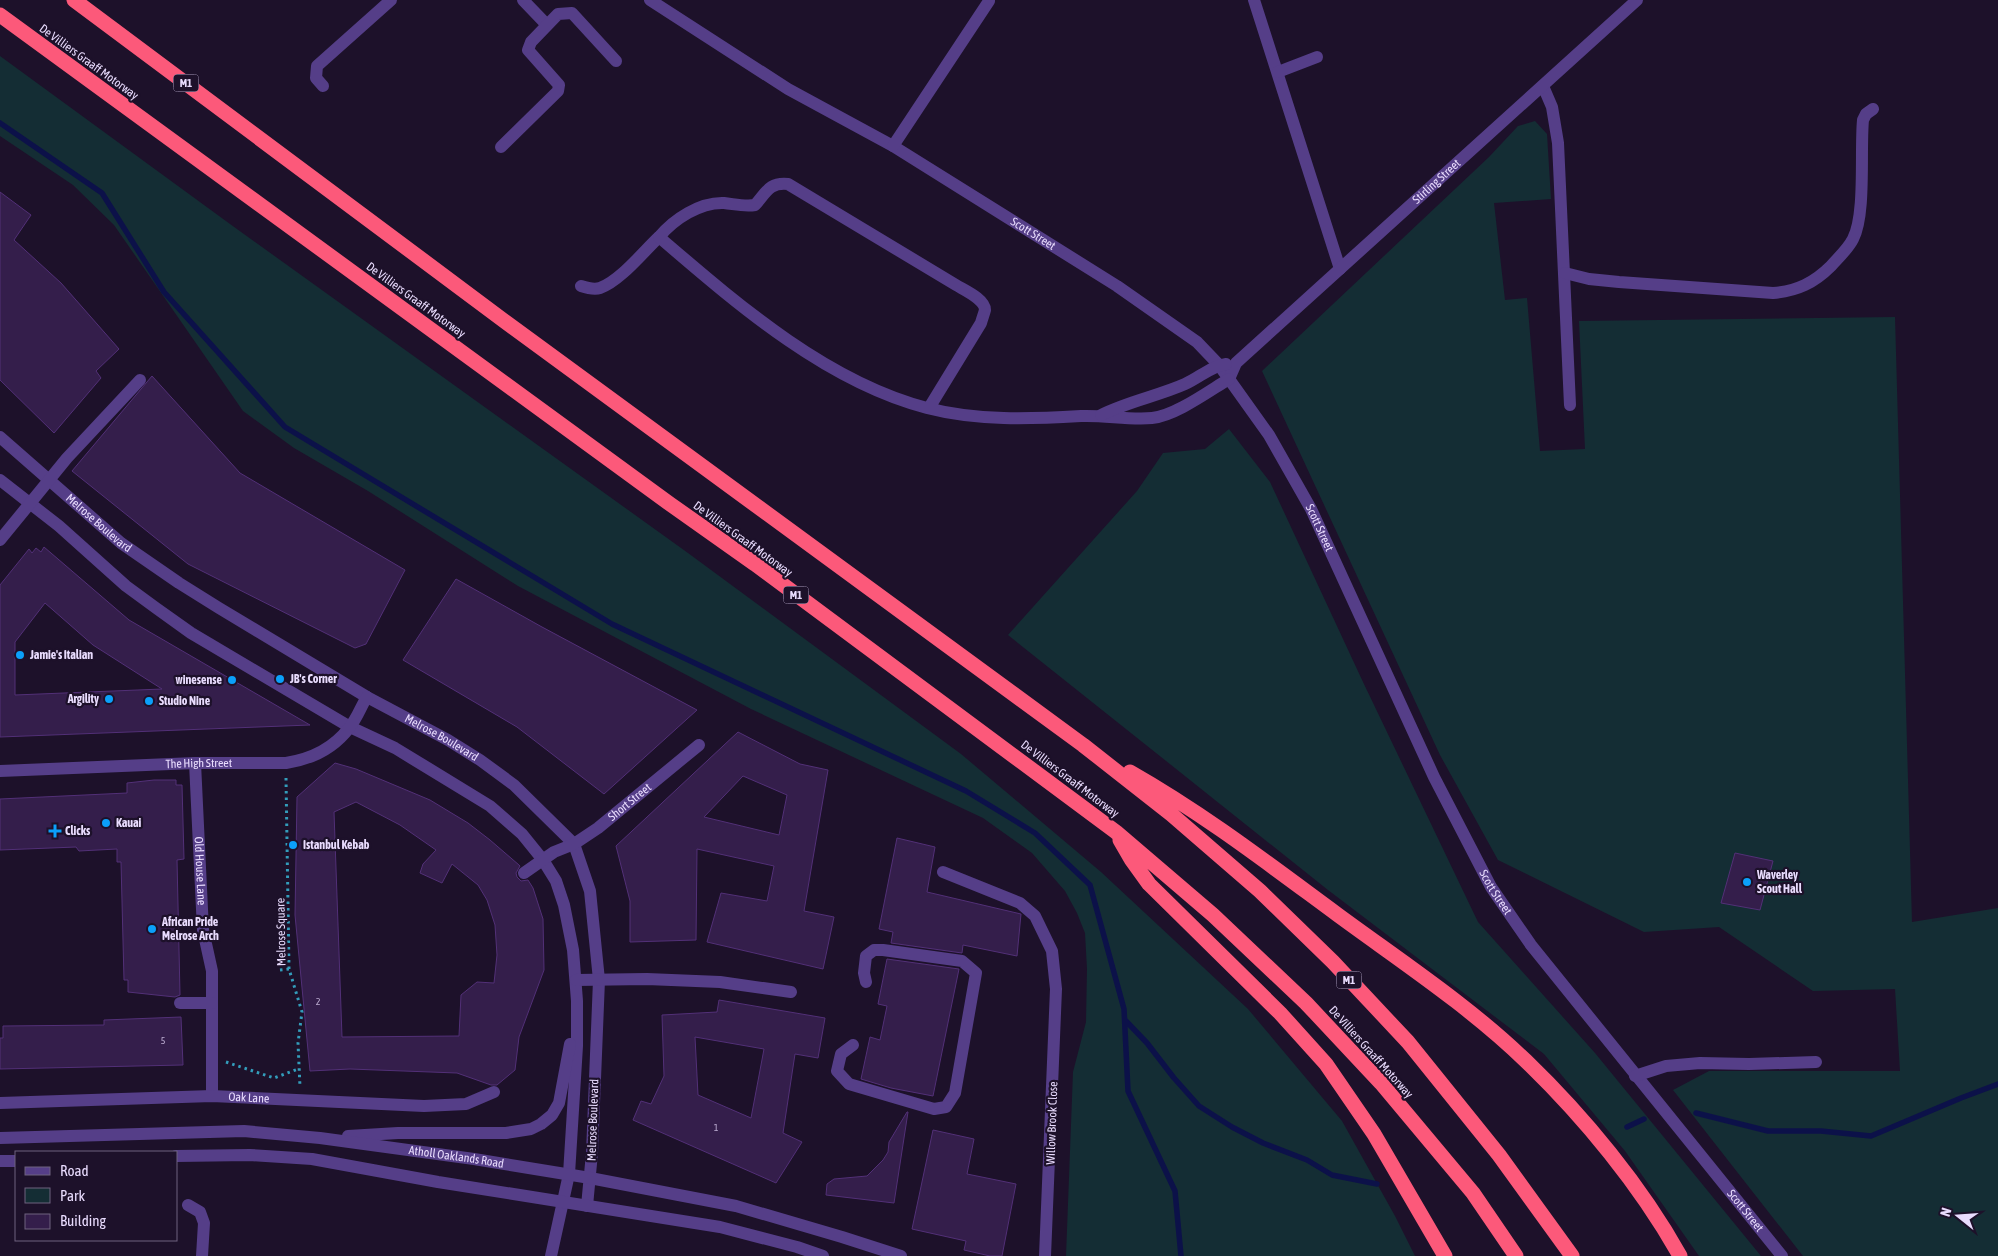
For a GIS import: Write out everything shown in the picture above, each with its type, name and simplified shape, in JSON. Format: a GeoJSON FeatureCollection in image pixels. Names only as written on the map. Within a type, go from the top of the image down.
{"type":"FeatureCollection","features":[{"type":"Feature","properties":{"kind":"highway","name":"M1"},"geometry":{"type":"LineString","coordinates":[[74,0],[508,323],[1083,745],[1171,814],[1253,885],[1333,962],[1408,1042],[1499,1155],[1572,1256]]}},
{"type":"Feature","properties":{"kind":"highway","name":"De Villiers Graaff Motorway"},"geometry":{"type":"LineString","coordinates":[[0,16],[755,564],[1116,832],[1213,915],[1312,1009],[1381,1083],[1473,1193],[1516,1256]]}},
{"type":"Feature","properties":{"kind":"highway"},"geometry":{"type":"LineString","coordinates":[[1083,745],[1161,789],[1215,824],[1420,974],[1525,1060],[1558,1094],[1634,1184],[1680,1256]]}},
{"type":"Feature","properties":{"kind":"highway"},"geometry":{"type":"LineString","coordinates":[[1116,832],[1131,859],[1149,884],[1280,1013],[1326,1064],[1374,1134],[1445,1256]]}},
{"type":"Feature","properties":{"kind":"street"},"geometry":{"type":"LineString","coordinates":[[323,86],[316,78],[317,66],[391,0]]}},
{"type":"Feature","properties":{"kind":"street"},"geometry":{"type":"LineString","coordinates":[[523,0],[547,25]]}},
{"type":"Feature","properties":{"kind":"street","name":"Scott Street"},"geometry":{"type":"LineString","coordinates":[[650,0],[788,89],[893,146],[1117,286],[1197,342],[1219,365],[1269,435],[1311,509],[1434,777],[1491,887],[1531,945],[1782,1256]]}},
{"type":"Feature","properties":{"kind":"street"},"geometry":{"type":"LineString","coordinates":[[1254,0],[1340,269]]}},
{"type":"Feature","properties":{"kind":"street","name":"Stirling Street"},"geometry":{"type":"LineString","coordinates":[[1229,379],[1236,363],[1637,0]]}},
{"type":"Feature","properties":{"kind":"street"},"geometry":{"type":"LineString","coordinates":[[893,146],[989,1]]}},
{"type":"Feature","properties":{"kind":"street"},"geometry":{"type":"LineString","coordinates":[[501,147],[558,90],[559,85],[555,79],[528,50],[531,42],[558,14],[572,14],[616,61]]}},
{"type":"Feature","properties":{"kind":"street"},"geometry":{"type":"LineString","coordinates":[[1278,72],[1317,57]]}},
{"type":"Feature","properties":{"kind":"street"},"geometry":{"type":"LineString","coordinates":[[1544,86],[1552,107],[1558,143],[1570,405]]}},
{"type":"Feature","properties":{"kind":"street"},"geometry":{"type":"LineString","coordinates":[[1565,273],[1589,279],[1619,282],[1773,293],[1788,292],[1801,288],[1824,273],[1853,240],[1858,227],[1863,120],[1866,114],[1873,110]]}},
{"type":"Feature","properties":{"kind":"street"},"geometry":{"type":"LineString","coordinates":[[581,286],[590,289],[599,288],[607,284],[659,237],[667,227],[703,207],[723,203],[745,206],[755,205],[773,186],[779,183],[788,184],[956,285],[979,300],[984,306],[985,310],[981,323],[929,408]]}},
{"type":"Feature","properties":{"kind":"street"},"geometry":{"type":"LineString","coordinates":[[659,237],[714,284],[831,368],[893,397],[929,408],[1000,418],[1102,415],[1118,418],[1154,418],[1187,405],[1229,379]]}},
{"type":"Feature","properties":{"kind":"street"},"geometry":{"type":"LineString","coordinates":[[1102,415],[1138,400],[1184,385],[1219,365],[1236,363]]}},
{"type":"Feature","properties":{"kind":"street"},"geometry":{"type":"LineString","coordinates":[[0,540],[49,479],[140,380]]}},
{"type":"Feature","properties":{"kind":"street","name":"Melrose Boulevard"},"geometry":{"type":"LineString","coordinates":[[0,437],[121,543],[179,583],[367,697],[448,740],[480,760],[514,785],[574,844],[590,891],[598,980],[590,1178],[587,1206]]}},
{"type":"Feature","properties":{"kind":"street","name":"Melrose Boulevard"},"geometry":{"type":"LineString","coordinates":[[0,480],[59,526],[126,586],[191,633],[350,727],[395,748],[490,806],[522,834],[543,860],[556,881],[564,905],[576,980],[577,1001],[577,1046],[569,1174],[551,1256]]}},
{"type":"Feature","properties":{"kind":"street","name":"The High Street"},"geometry":{"type":"LineString","coordinates":[[0,772],[195,763],[286,763],[311,758],[327,749],[350,727],[367,697]]}},
{"type":"Feature","properties":{"kind":"street","name":"Short Street"},"geometry":{"type":"LineString","coordinates":[[524,873],[554,852],[574,844],[598,828],[700,745]]}},
{"type":"Feature","properties":{"kind":"street","name":"Old House Lane"},"geometry":{"type":"LineString","coordinates":[[195,763],[203,930],[212,971],[212,1096]]}},
{"type":"Feature","properties":{"kind":"street","name":"Willow Brook Close"},"geometry":{"type":"LineString","coordinates":[[943,872],[1020,904],[1035,916],[1052,951],[1056,989],[1045,1256]]}},
{"type":"Feature","properties":{"kind":"street"},"geometry":{"type":"LineString","coordinates":[[853,1045],[841,1054],[837,1071],[849,1084],[934,1109],[946,1107],[956,1093],[976,973],[962,961],[874,950],[866,956],[864,973],[866,982]]}},
{"type":"Feature","properties":{"kind":"street"},"geometry":{"type":"LineString","coordinates":[[576,980],[647,979],[712,981],[791,992]]}},
{"type":"Feature","properties":{"kind":"street"},"geometry":{"type":"LineString","coordinates":[[320,1138],[398,1133],[506,1133],[536,1127],[552,1115],[559,1103],[577,1001]]}},
{"type":"Feature","properties":{"kind":"street"},"geometry":{"type":"LineString","coordinates":[[180,1004],[212,1003]]}},
{"type":"Feature","properties":{"kind":"street"},"geometry":{"type":"LineString","coordinates":[[1635,1076],[1666,1066],[1700,1063],[1816,1062]]}},
{"type":"Feature","properties":{"kind":"street","name":"Oak Lane"},"geometry":{"type":"LineString","coordinates":[[0,1103],[212,1096],[424,1106],[466,1104],[494,1092]]}},
{"type":"Feature","properties":{"kind":"street","name":"Atholl Oaklands Road"},"geometry":{"type":"LineString","coordinates":[[0,1138],[244,1131],[320,1138],[569,1174],[736,1206],[900,1256]]}},
{"type":"Feature","properties":{"kind":"street","name":"Atholl Oaklands Road"},"geometry":{"type":"LineString","coordinates":[[178,1156],[250,1155],[312,1159],[720,1227],[797,1247],[823,1256]]}},
{"type":"Feature","properties":{"kind":"street"},"geometry":{"type":"LineString","coordinates":[[0,1161],[15,1161]]}},
{"type":"Feature","properties":{"kind":"street"},"geometry":{"type":"LineString","coordinates":[[188,1205],[200,1212],[204,1223],[202,1256]]}},
{"type":"Feature","properties":{"kind":"path","name":"Melrose Square"},"geometry":{"type":"LineString","coordinates":[[286,763],[289,969],[302,1012],[298,1043],[301,1100]]}},
{"type":"Feature","properties":{"kind":"path"},"geometry":{"type":"LineString","coordinates":[[280,970],[289,969]]}},
{"type":"Feature","properties":{"kind":"path"},"geometry":{"type":"LineString","coordinates":[[211,1062],[222,1061],[274,1078],[298,1069]]}},
{"type":"Feature","properties":{"kind":"green space"},"geometry":{"type":"Polygon","coordinates":[[[0,56],[230,224],[688,553],[961,754],[1101,872],[1248,1009],[1342,1121],[1415,1256],[1066,1256],[1073,1072],[1086,1022],[1087,969],[1085,933],[1065,891],[1032,853],[983,818],[751,709],[518,586],[368,491],[294,448],[243,411],[114,225],[73,185],[0,136],[0,56]]]}},
{"type":"Feature","properties":{"kind":"green space"},"geometry":{"type":"Polygon","coordinates":[[[1535,121],[1547,134],[1551,199],[1494,203],[1505,300],[1527,298],[1540,451],[1585,449],[1579,321],[1895,317],[1912,922],[1998,908],[1998,1256],[1803,1256],[1673,1090],[1709,1071],[1900,1071],[1895,989],[1813,991],[1719,927],[1644,932],[1498,860],[1440,755],[1262,371],[1489,157],[1518,126],[1535,121]]]}},
{"type":"Feature","properties":{"kind":"green space"},"geometry":{"type":"Polygon","coordinates":[[[1229,429],[1270,482],[1478,922],[1595,1053],[1761,1256],[1699,1256],[1625,1151],[1544,1054],[1328,890],[1008,635],[1137,491],[1163,453],[1205,449],[1229,429]]]}},
{"type":"Feature","properties":{"kind":"building"},"geometry":{"type":"Polygon","coordinates":[[[0,192],[31,215],[14,240],[61,283],[119,349],[96,371],[101,378],[54,433],[0,380],[0,192]]]}},
{"type":"Feature","properties":{"kind":"building"},"geometry":{"type":"Polygon","coordinates":[[[152,376],[240,473],[405,570],[366,644],[355,648],[188,564],[72,471],[152,376]]]}},
{"type":"Feature","properties":{"kind":"building"},"geometry":{"type":"Polygon","coordinates":[[[44,547],[129,620],[310,725],[0,737],[0,585],[29,549],[32,553],[36,548],[41,552],[44,547]],[[45,603],[15,642],[15,695],[162,689],[93,645],[45,603]]]}},
{"type":"Feature","properties":{"kind":"building"},"geometry":{"type":"Polygon","coordinates":[[[456,579],[697,710],[604,794],[517,727],[403,660],[456,579]]]}},
{"type":"Feature","properties":{"kind":"building"},"geometry":{"type":"Polygon","coordinates":[[[738,732],[800,764],[828,770],[804,911],[834,917],[823,969],[707,942],[721,893],[767,901],[774,866],[697,849],[696,940],[630,942],[630,901],[616,846],[738,732]],[[743,776],[704,817],[779,835],[787,795],[743,776]]]}},
{"type":"Feature","properties":{"kind":"building"},"geometry":{"type":"Polygon","coordinates":[[[335,763],[356,769],[430,800],[468,823],[520,866],[516,873],[517,877],[521,881],[528,880],[533,888],[543,919],[544,970],[519,1037],[515,1070],[497,1085],[491,1085],[457,1073],[350,1069],[310,1071],[295,915],[297,797],[335,763]],[[356,802],[334,812],[342,1037],[459,1036],[461,995],[477,982],[494,983],[497,955],[495,925],[487,900],[478,885],[452,864],[442,883],[420,873],[423,864],[436,850],[400,825],[356,802]]]}},
{"type":"Feature","properties":{"kind":"building"},"geometry":{"type":"Polygon","coordinates":[[[176,780],[176,785],[182,785],[184,859],[177,860],[180,995],[175,997],[128,992],[128,980],[124,980],[121,862],[117,862],[117,849],[79,851],[76,847],[0,850],[0,799],[127,793],[127,783],[176,780]]]}},
{"type":"Feature","properties":{"kind":"building"},"geometry":{"type":"Polygon","coordinates":[[[897,838],[935,847],[927,892],[1021,914],[1017,956],[963,945],[962,953],[891,943],[893,932],[879,929],[897,838]]]}},
{"type":"Feature","properties":{"kind":"building","name":"Waverley Scout Hall"},"geometry":{"type":"Polygon","coordinates":[[[1735,853],[1773,861],[1760,910],[1721,903],[1735,853]]]}},
{"type":"Feature","properties":{"kind":"building"},"geometry":{"type":"Polygon","coordinates":[[[887,959],[959,969],[933,1096],[891,1088],[861,1079],[870,1037],[880,1040],[887,1006],[878,1004],[887,959]]]}},
{"type":"Feature","properties":{"kind":"building"},"geometry":{"type":"Polygon","coordinates":[[[719,1000],[825,1018],[818,1058],[795,1054],[783,1133],[802,1142],[776,1183],[633,1120],[641,1101],[651,1104],[664,1076],[662,1015],[717,1012],[719,1000]],[[695,1037],[698,1095],[751,1118],[764,1049],[695,1037]]]}},
{"type":"Feature","properties":{"kind":"building"},"geometry":{"type":"Polygon","coordinates":[[[181,1017],[183,1065],[0,1069],[0,1038],[3,1038],[3,1026],[104,1025],[104,1020],[181,1017]]]}},
{"type":"Feature","properties":{"kind":"building"},"geometry":{"type":"Polygon","coordinates":[[[907,1112],[894,1203],[826,1195],[827,1184],[834,1179],[867,1176],[883,1160],[888,1152],[889,1142],[907,1112]]]}},
{"type":"Feature","properties":{"kind":"building"},"geometry":{"type":"Polygon","coordinates":[[[933,1130],[974,1139],[967,1174],[1016,1184],[1002,1256],[990,1256],[964,1250],[966,1241],[912,1229],[933,1130]]]}},
{"type":"Feature","properties":{"kind":"waterway"},"geometry":{"type":"LineString","coordinates":[[0,123],[102,193],[164,292],[285,427],[612,624],[966,791],[1035,833],[1090,885],[1124,1009],[1128,1091],[1175,1191],[1181,1256]]}},
{"type":"Feature","properties":{"kind":"waterway"},"geometry":{"type":"LineString","coordinates":[[1125,1020],[1147,1043],[1199,1106],[1232,1127],[1263,1143],[1307,1160],[1332,1175],[1377,1184]]}},
{"type":"Feature","properties":{"kind":"waterway"},"geometry":{"type":"LineString","coordinates":[[1696,1113],[1768,1131],[1821,1131],[1871,1136],[1998,1084]]}},
{"type":"Feature","properties":{"kind":"waterway"},"geometry":{"type":"LineString","coordinates":[[1627,1127],[1644,1119]]}},
{"type":"Feature","properties":{"kind":"place","name":"Jamie's Italian"},"geometry":{"type":"Point","coordinates":[20,655]}},
{"type":"Feature","properties":{"kind":"place","name":"JB's Corner"},"geometry":{"type":"Point","coordinates":[280,679]}},
{"type":"Feature","properties":{"kind":"place","name":"winesense"},"geometry":{"type":"Point","coordinates":[232,680]}},
{"type":"Feature","properties":{"kind":"place","name":"Argility"},"geometry":{"type":"Point","coordinates":[109,699]}},
{"type":"Feature","properties":{"kind":"place","name":"Studio Nine"},"geometry":{"type":"Point","coordinates":[149,701]}},
{"type":"Feature","properties":{"kind":"place","name":"Kauai"},"geometry":{"type":"Point","coordinates":[106,823]}},
{"type":"Feature","properties":{"kind":"place","name":"Clicks"},"geometry":{"type":"Point","coordinates":[55,831]}},
{"type":"Feature","properties":{"kind":"place","name":"Istanbul Kebab"},"geometry":{"type":"Point","coordinates":[293,845]}},
{"type":"Feature","properties":{"kind":"place","name":"Waverley Scout Hall"},"geometry":{"type":"Point","coordinates":[1747,882]}},
{"type":"Feature","properties":{"kind":"place","name":"African Pride Melrose Arch"},"geometry":{"type":"Point","coordinates":[152,929]}}]}
